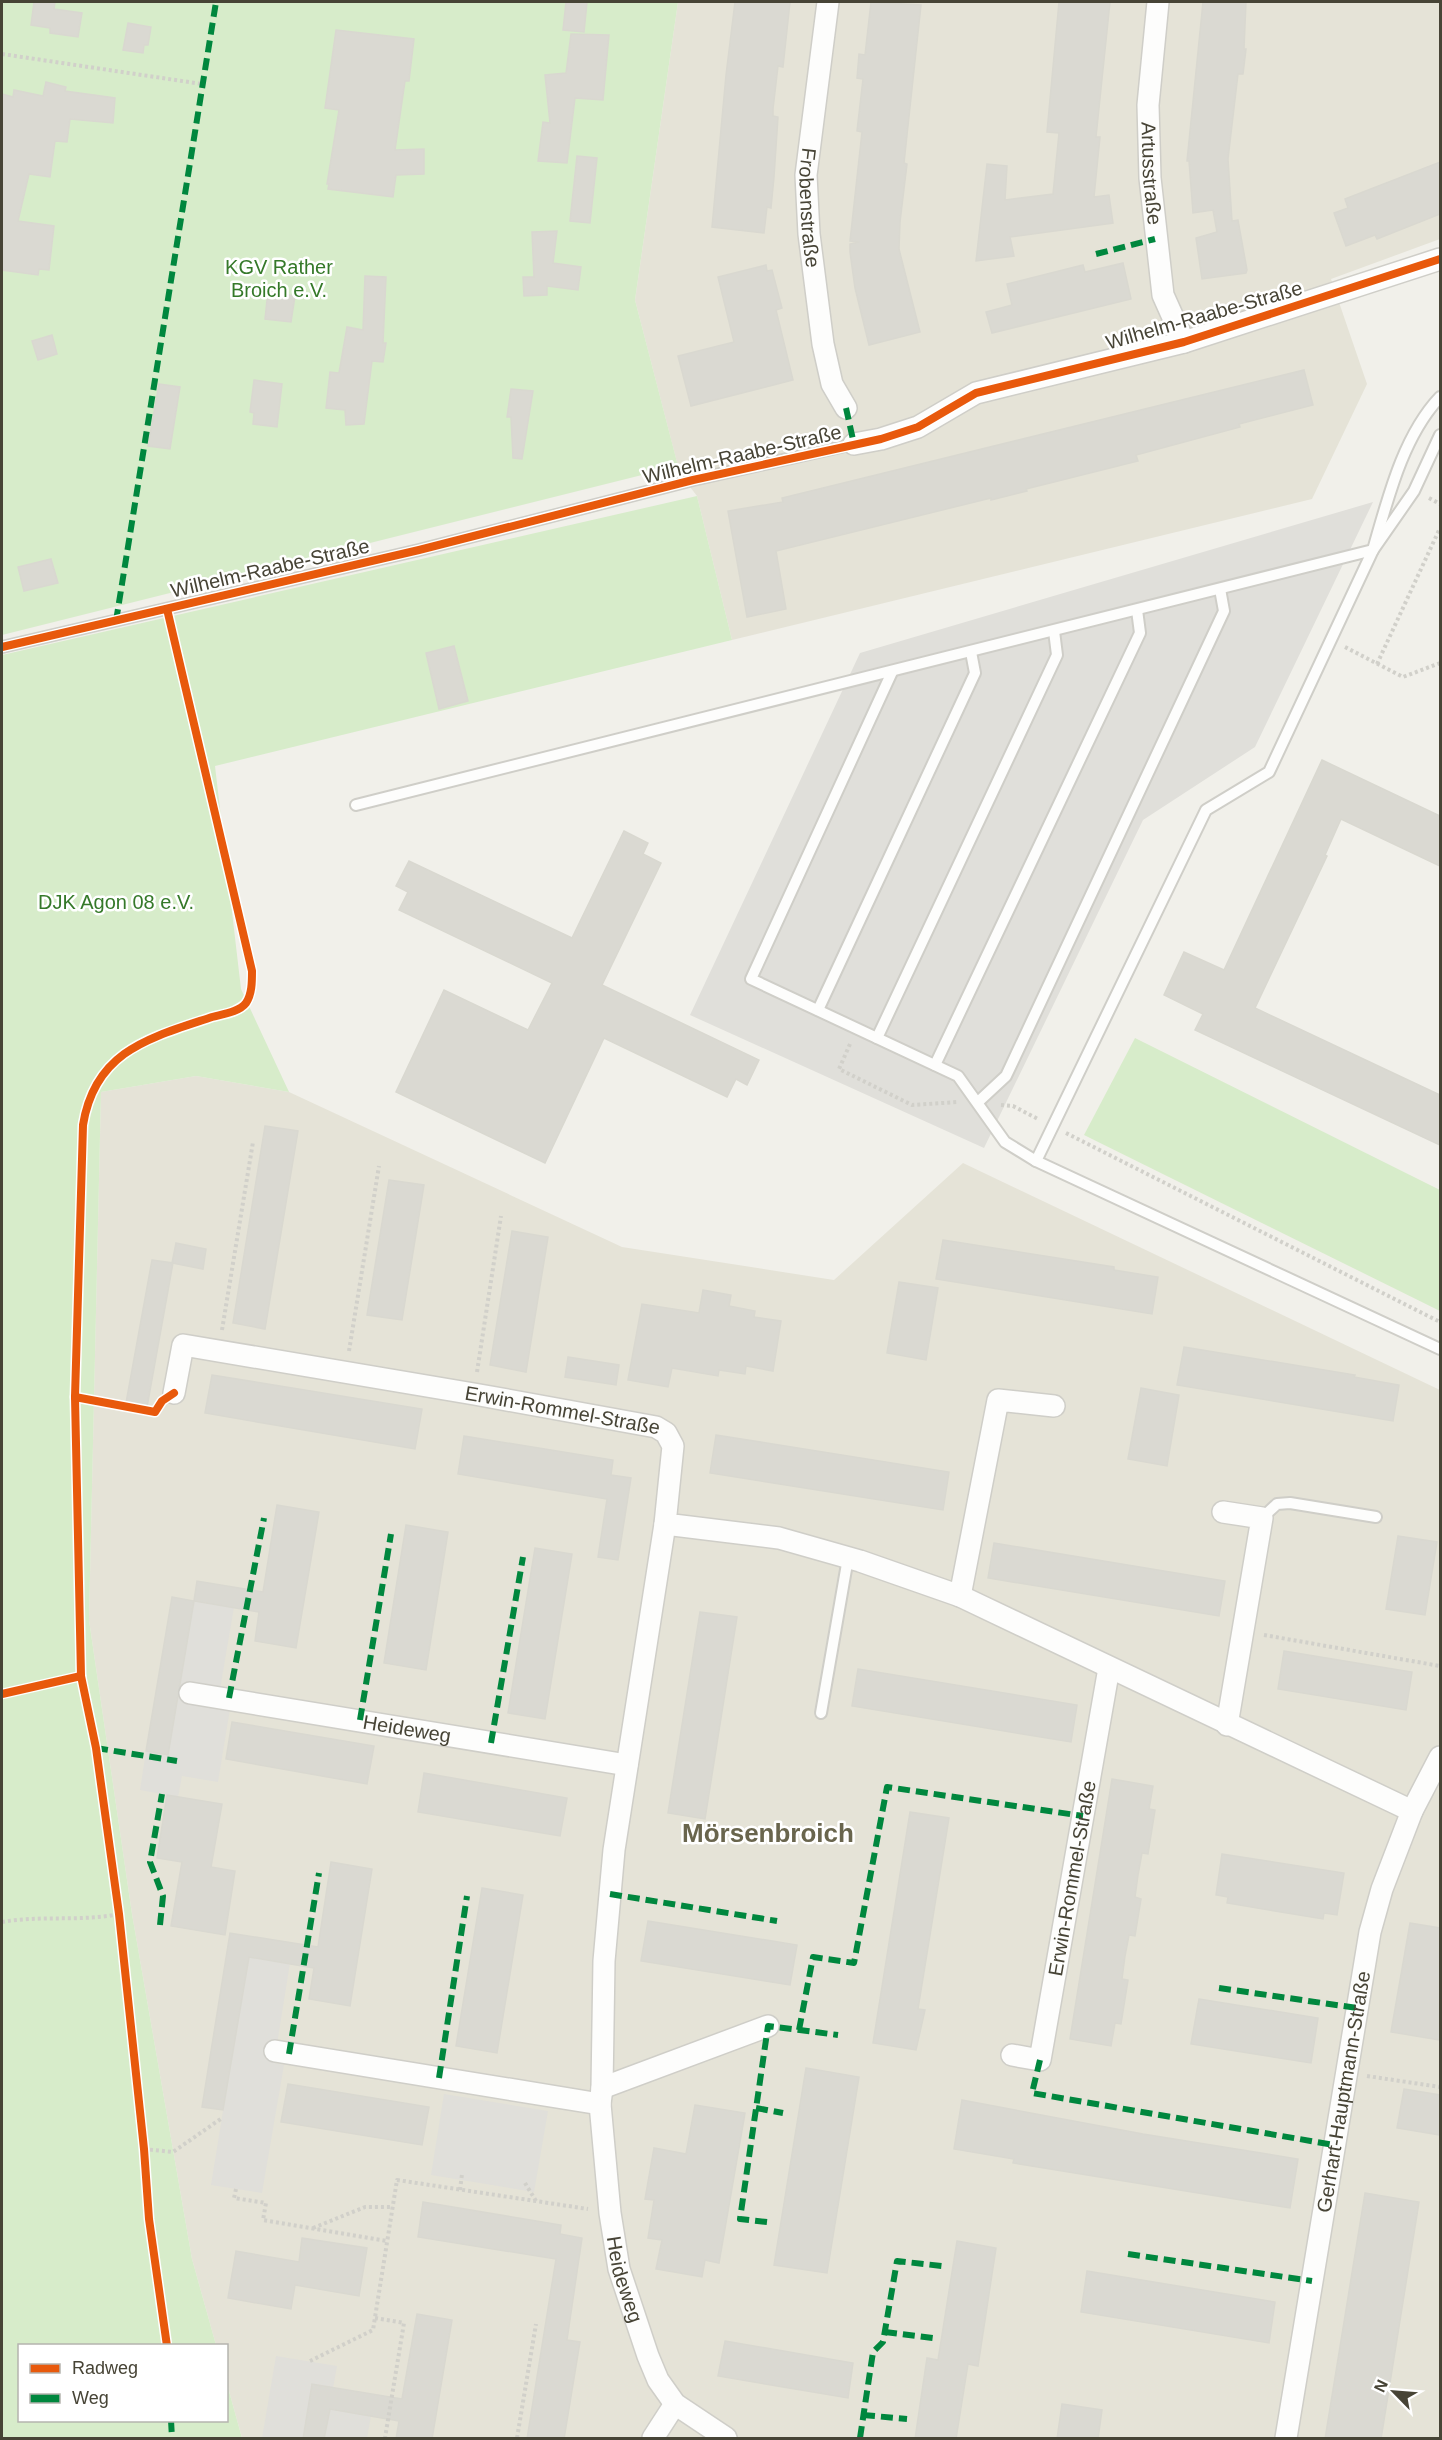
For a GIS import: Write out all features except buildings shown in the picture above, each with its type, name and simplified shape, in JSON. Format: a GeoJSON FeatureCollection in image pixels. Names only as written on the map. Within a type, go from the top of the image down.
{"type":"FeatureCollection","features":[{"type":"Feature","properties":{"kind":"street","name":"Frobenstraße"},"geometry":{"type":"LineString","coordinates":[[828,2],[806,175],[809,234],[823,344],[832,384],[846,408]]}},
{"type":"Feature","properties":{"kind":"street","name":"Artusstraße"},"geometry":{"type":"LineString","coordinates":[[1158,2],[1148,105],[1150,178],[1163,295],[1184,342]]}},
{"type":"Feature","properties":{"kind":"street","name":"Wilhelm-Raabe-Straße"},"geometry":{"type":"LineString","coordinates":[[854,444],[918,427],[976,393],[1184,342],[1440,259]]}},
{"type":"Feature","properties":{"kind":"street","name":"Erwin-Rommel-Straße"},"geometry":{"type":"LineString","coordinates":[[174,1393],[183,1345],[474,1394],[661,1430],[669,1437],[674,1451],[665,1524]]}},
{"type":"Feature","properties":{"kind":"street"},"geometry":{"type":"LineString","coordinates":[[960,1596],[999,1400],[1054,1406]]}},
{"type":"Feature","properties":{"kind":"street"},"geometry":{"type":"LineString","coordinates":[[1223,1512],[1262,1518],[1227,1725]]}},
{"type":"Feature","properties":{"kind":"street"},"geometry":{"type":"LineString","coordinates":[[665,1524],[779,1538],[848,1558],[960,1596],[1227,1725],[1412,1811]]}},
{"type":"Feature","properties":{"kind":"street","name":"Heideweg"},"geometry":{"type":"LineString","coordinates":[[665,1524],[614,1850],[604,1961],[601,2096],[609,2213],[619,2269],[644,2346],[658,2380],[675,2404]]}},
{"type":"Feature","properties":{"kind":"street","name":"Erwin-Rommel-Straße"},"geometry":{"type":"LineString","coordinates":[[1012,2055],[1040,2060],[1109,1668]]}},
{"type":"Feature","properties":{"kind":"street","name":"Heideweg"},"geometry":{"type":"LineString","coordinates":[[190,1693],[627,1765]]}},
{"type":"Feature","properties":{"kind":"street","name":"Gerhart-Hauptmann-Straße"},"geometry":{"type":"LineString","coordinates":[[1286,2439],[1370,1932],[1382,1889],[1412,1811],[1440,1757]]}},
{"type":"Feature","properties":{"kind":"street"},"geometry":{"type":"LineString","coordinates":[[275,2051],[476,2092],[539,2098],[601,2096],[768,2026]]}},
{"type":"Feature","properties":{"kind":"street"},"geometry":{"type":"LineString","coordinates":[[653,2439],[675,2404],[726,2439]]}},
{"type":"Feature","properties":{"kind":"lane"},"geometry":{"type":"LineString","coordinates":[[1036,1161],[1206,810],[1269,772],[1373,550],[1391,486],[1425,413],[1440,397]]}},
{"type":"Feature","properties":{"kind":"lane"},"geometry":{"type":"LineString","coordinates":[[356,805],[1373,550],[1414,491],[1440,435]]}},
{"type":"Feature","properties":{"kind":"lane","name":"Wilhelm-Raabe-Straße"},"geometry":{"type":"LineString","coordinates":[[2,647],[419,550],[693,480],[854,444]]}},
{"type":"Feature","properties":{"kind":"lane"},"geometry":{"type":"LineString","coordinates":[[978,1102],[1006,1076],[1224,611],[1220,589]]}},
{"type":"Feature","properties":{"kind":"lane"},"geometry":{"type":"LineString","coordinates":[[936,1065],[1140,633],[1137,610]]}},
{"type":"Feature","properties":{"kind":"lane"},"geometry":{"type":"LineString","coordinates":[[877,1038],[1057,655],[1054,631]]}},
{"type":"Feature","properties":{"kind":"lane"},"geometry":{"type":"LineString","coordinates":[[818,1010],[975,673],[971,652]]}},
{"type":"Feature","properties":{"kind":"lane"},"geometry":{"type":"LineString","coordinates":[[892,672],[751,979],[958,1076],[1005,1142],[1036,1161],[1440,1349]]}},
{"type":"Feature","properties":{"kind":"lane"},"geometry":{"type":"LineString","coordinates":[[1262,1518],[1276,1504],[1290,1503],[1376,1517]]}},
{"type":"Feature","properties":{"kind":"lane"},"geometry":{"type":"LineString","coordinates":[[821,1713],[848,1558]]}},
{"type":"Feature","properties":{"kind":"path"},"geometry":{"type":"LineString","coordinates":[[2,54],[202,84]]}},
{"type":"Feature","properties":{"kind":"path"},"geometry":{"type":"LineString","coordinates":[[1377,664],[1440,528]]}},
{"type":"Feature","properties":{"kind":"path"},"geometry":{"type":"LineString","coordinates":[[1331,640],[1403,677],[1440,663]]}},
{"type":"Feature","properties":{"kind":"path"},"geometry":{"type":"LineString","coordinates":[[857,1029],[839,1069],[912,1105],[978,1102],[1013,1106],[1440,1322]]}},
{"type":"Feature","properties":{"kind":"path"},"geometry":{"type":"LineString","coordinates":[[218,1351],[253,1142]]}},
{"type":"Feature","properties":{"kind":"path"},"geometry":{"type":"LineString","coordinates":[[346,1373],[380,1166]]}},
{"type":"Feature","properties":{"kind":"path"},"geometry":{"type":"LineString","coordinates":[[474,1394],[501,1216]]}},
{"type":"Feature","properties":{"kind":"path"},"geometry":{"type":"LineString","coordinates":[[1243,1631],[1440,1665]]}},
{"type":"Feature","properties":{"kind":"path"},"geometry":{"type":"LineString","coordinates":[[2,1922],[37,1917],[105,1917],[119,1914]]}},
{"type":"Feature","properties":{"kind":"path"},"geometry":{"type":"LineString","coordinates":[[1347,2073],[1440,2087]]}},
{"type":"Feature","properties":{"kind":"path"},"geometry":{"type":"LineString","coordinates":[[144,2149],[173,2152],[222,2118]]}},
{"type":"Feature","properties":{"kind":"path"},"geometry":{"type":"LineString","coordinates":[[460,2190],[462,2174]]}},
{"type":"Feature","properties":{"kind":"path"},"geometry":{"type":"LineString","coordinates":[[310,2361],[373,2330],[397,2180],[609,2213]]}},
{"type":"Feature","properties":{"kind":"path"},"geometry":{"type":"LineString","coordinates":[[525,2183],[536,2201]]}},
{"type":"Feature","properties":{"kind":"path"},"geometry":{"type":"LineString","coordinates":[[236,2189],[234,2198],[266,2204],[263,2220],[387,2241]]}},
{"type":"Feature","properties":{"kind":"path"},"geometry":{"type":"LineString","coordinates":[[312,2229],[365,2207],[393,2207]]}},
{"type":"Feature","properties":{"kind":"path"},"geometry":{"type":"LineString","coordinates":[[375,2318],[404,2323],[385,2439]]}},
{"type":"Feature","properties":{"kind":"path"},"geometry":{"type":"LineString","coordinates":[[517,2439],[536,2324]]}},
{"type":"Feature","properties":{"kind":"shaded area"},"geometry":{"type":"Polygon","coordinates":[[[678,2],[1440,2],[1440,239],[1331,279],[1367,384],[1312,499],[732,640],[697,496],[680,474],[635,300],[678,2]]]}},
{"type":"Feature","properties":{"kind":"shaded area"},"geometry":{"type":"Polygon","coordinates":[[[1373,502],[1255,747],[1143,820],[984,1148],[690,1015],[860,653],[1373,502]]]}},
{"type":"Feature","properties":{"kind":"shaded area"},"geometry":{"type":"Polygon","coordinates":[[[196,1076],[289,1092],[622,1247],[834,1280],[963,1163],[1440,1390],[1440,2438],[242,2438],[228,2388],[228,2344],[216,2344],[192,2259],[132,1914],[89,1620],[101,1092],[196,1076]]]}},
{"type":"Feature","properties":{"kind":"shaded area"},"geometry":{"type":"Polygon","coordinates":[[[194,1601],[234,1607],[217,1707],[230,1709],[218,1782],[182,1776],[178,1797],[140,1790],[146,1751],[168,1754],[194,1601]]]}},
{"type":"Feature","properties":{"kind":"shaded area"},"geometry":{"type":"Polygon","coordinates":[[[248,1956],[290,1963],[274,2063],[284,2065],[262,2193],[211,2185],[248,1956]]]}},
{"type":"Feature","properties":{"kind":"shaded area"},"geometry":{"type":"Polygon","coordinates":[[[444,2094],[548,2111],[534,2192],[431,2175],[444,2094]]]}},
{"type":"Feature","properties":{"kind":"shaded area"},"geometry":{"type":"Polygon","coordinates":[[[276,2356],[337,2366],[333,2388],[312,2384],[303,2438],[262,2438],[276,2356]]]}},
{"type":"Feature","properties":{"kind":"shaded area"},"geometry":{"type":"Polygon","coordinates":[[[329,2409],[371,2416],[367,2438],[324,2438],[329,2409]]]}},
{"type":"Feature","properties":{"kind":"green space","name":"KGV Rather Broich e.V."},"geometry":{"type":"Polygon","coordinates":[[[2,2],[678,2],[635,300],[678,466],[2,635],[2,2]]]}},
{"type":"Feature","properties":{"kind":"green space","name":"DJK Agon 08 e.V."},"geometry":{"type":"Polygon","coordinates":[[[697,496],[732,640],[215,766],[241,989],[289,1092],[196,1076],[101,1092],[89,1620],[132,1914],[192,2259],[216,2344],[18,2344],[18,2422],[228,2422],[228,2388],[242,2438],[2,2438],[2,655],[697,496]]]}},
{"type":"Feature","properties":{"kind":"green space"},"geometry":{"type":"Polygon","coordinates":[[[1135,1038],[1440,1190],[1440,1311],[1084,1135],[1135,1038]]]}},
{"type":"Feature","properties":{"kind":"marked path"},"geometry":{"type":"LineString","coordinates":[[116,621],[216,2]]}},
{"type":"Feature","properties":{"kind":"marked path"},"geometry":{"type":"LineString","coordinates":[[1096,254],[1155,239]]}},
{"type":"Feature","properties":{"kind":"marked path"},"geometry":{"type":"LineString","coordinates":[[846,408],[854,444]]}},
{"type":"Feature","properties":{"kind":"marked path"},"geometry":{"type":"LineString","coordinates":[[229,1698],[264,1518]]}},
{"type":"Feature","properties":{"kind":"marked path"},"geometry":{"type":"LineString","coordinates":[[360,1720],[391,1534]]}},
{"type":"Feature","properties":{"kind":"marked path"},"geometry":{"type":"LineString","coordinates":[[491,1743],[523,1557]]}},
{"type":"Feature","properties":{"kind":"marked path"},"geometry":{"type":"LineString","coordinates":[[96,1748],[177,1761]]}},
{"type":"Feature","properties":{"kind":"marked path"},"geometry":{"type":"LineString","coordinates":[[799,2030],[813,1957],[854,1963],[887,1787],[1083,1816]]}},
{"type":"Feature","properties":{"kind":"marked path"},"geometry":{"type":"LineString","coordinates":[[160,1925],[163,1896],[150,1862],[162,1794]]}},
{"type":"Feature","properties":{"kind":"marked path"},"geometry":{"type":"LineString","coordinates":[[289,2054],[319,1873]]}},
{"type":"Feature","properties":{"kind":"marked path"},"geometry":{"type":"LineString","coordinates":[[610,1894],[777,1921]]}},
{"type":"Feature","properties":{"kind":"marked path"},"geometry":{"type":"LineString","coordinates":[[439,2078],[467,1896]]}},
{"type":"Feature","properties":{"kind":"marked path"},"geometry":{"type":"LineString","coordinates":[[1219,1988],[1357,2008]]}},
{"type":"Feature","properties":{"kind":"marked path"},"geometry":{"type":"LineString","coordinates":[[767,2222],[740,2219],[768,2026],[838,2035]]}},
{"type":"Feature","properties":{"kind":"marked path"},"geometry":{"type":"LineString","coordinates":[[1040,2060],[1032,2093],[1334,2145]]}},
{"type":"Feature","properties":{"kind":"marked path"},"geometry":{"type":"LineString","coordinates":[[756,2108],[783,2113]]}},
{"type":"Feature","properties":{"kind":"marked path"},"geometry":{"type":"LineString","coordinates":[[1128,2254],[1312,2281]]}},
{"type":"Feature","properties":{"kind":"marked path"},"geometry":{"type":"LineString","coordinates":[[860,2438],[873,2352],[883,2342],[897,2261],[942,2266]]}},
{"type":"Feature","properties":{"kind":"marked path"},"geometry":{"type":"LineString","coordinates":[[885,2332],[933,2338]]}},
{"type":"Feature","properties":{"kind":"marked path"},"geometry":{"type":"LineString","coordinates":[[863,2415],[907,2419]]}},
{"type":"Feature","properties":{"kind":"marked path"},"geometry":{"type":"LineString","coordinates":[[171,2422],[172,2438]]}},
{"type":"Feature","properties":{"kind":"cycle path"},"geometry":{"type":"LineString","coordinates":[[2,647],[419,550],[693,480],[881,439],[918,427],[976,393],[1184,342],[1440,259]]}},
{"type":"Feature","properties":{"kind":"cycle path"},"geometry":{"type":"LineString","coordinates":[[167,609],[252,971],[251,988],[246,1003],[239,1009],[167,1032],[128,1051],[112,1064],[99,1080],[89,1100],[83,1125],[75,1397],[81,1676],[96,1748],[119,1914],[144,2149],[149,2219],[167,2344]]}},
{"type":"Feature","properties":{"kind":"cycle path"},"geometry":{"type":"LineString","coordinates":[[75,1397],[155,1412],[162,1401],[174,1393]]}},
{"type":"Feature","properties":{"kind":"cycle path"},"geometry":{"type":"LineString","coordinates":[[2,1694],[81,1676]]}},
{"type":"Feature","properties":{"kind":"district","name":"Mörsenbroich"},"geometry":{"type":"Point","coordinates":[768,1833]}}]}
